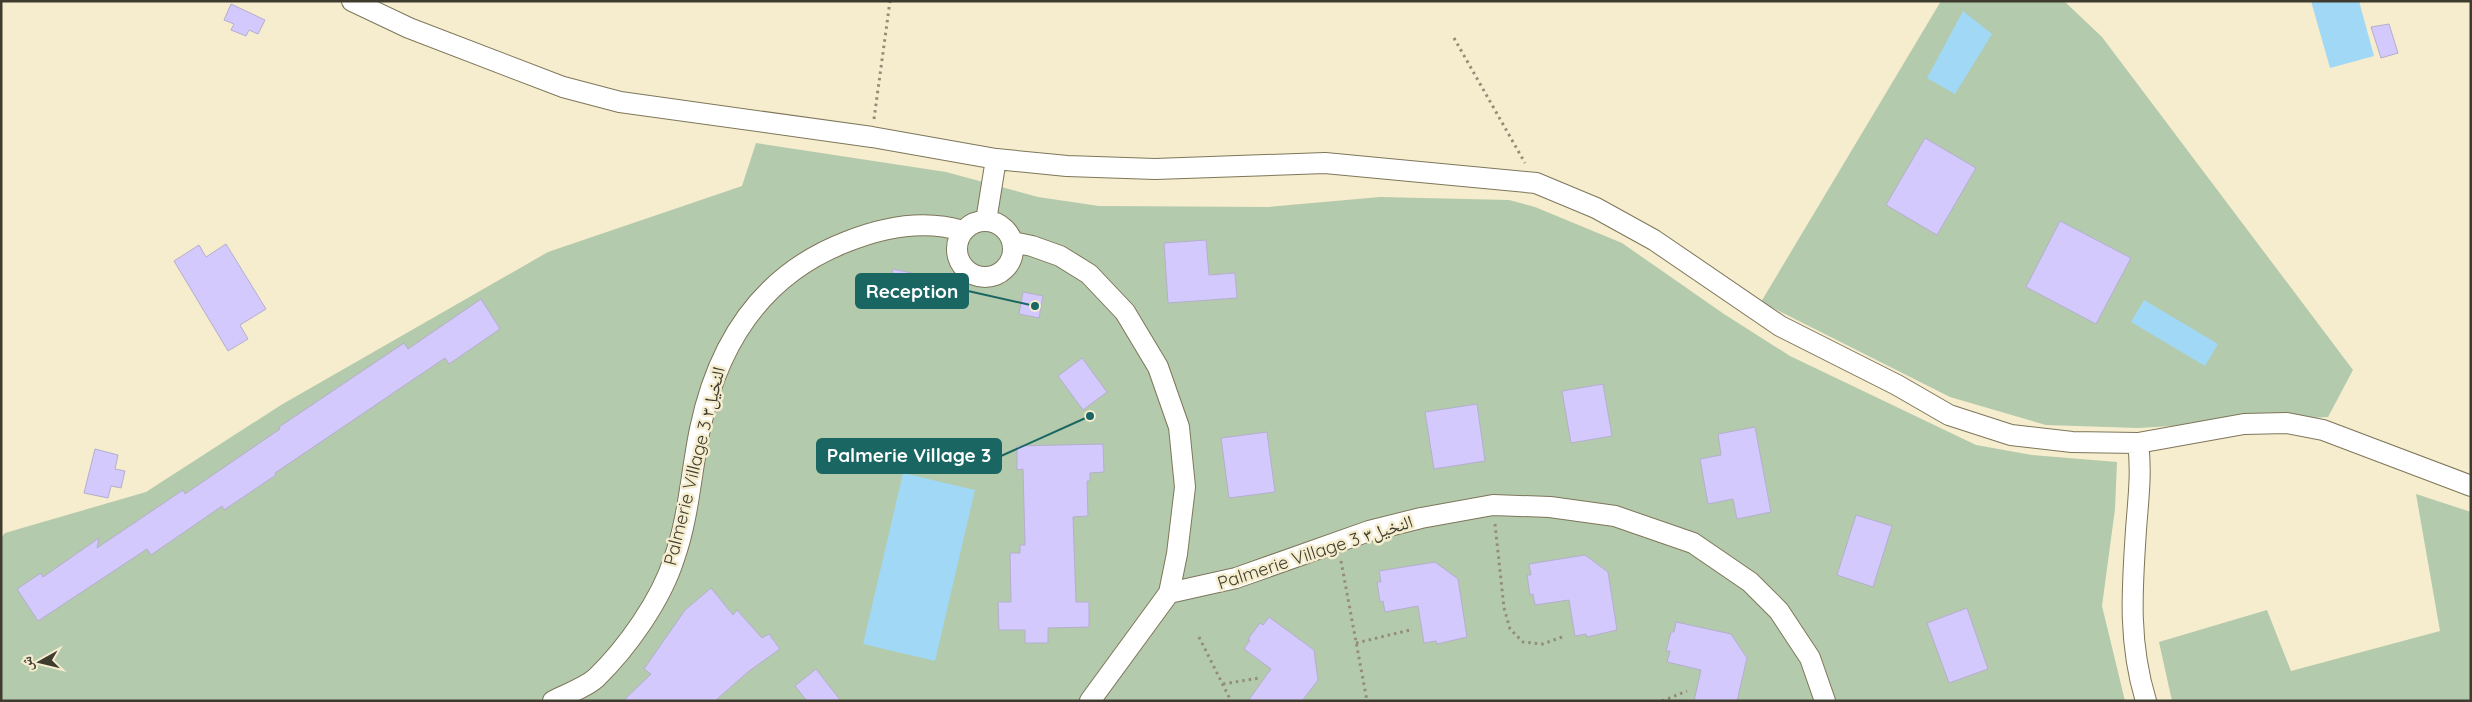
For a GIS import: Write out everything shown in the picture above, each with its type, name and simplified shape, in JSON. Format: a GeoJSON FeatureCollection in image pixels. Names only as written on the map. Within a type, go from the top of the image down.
{"type":"FeatureCollection","features":[{"type":"Feature","properties":{"kind":"street"},"geometry":{"type":"LineString","coordinates":[[352,1],[409,28],[572,89],[620,102],[872,137],[996,159],[1067,166],[1155,168],[1325,163],[1536,183],[1596,208],[1654,240],[1780,326],[1896,384],[1949,415],[2011,435],[2072,442],[2138,443],[2244,424],[2287,423],[2331,433],[2471,486]]}},
{"type":"Feature","properties":{"kind":"street"},"geometry":{"type":"LineString","coordinates":[[986,221],[996,159]]}},
{"type":"Feature","properties":{"kind":"street"},"geometry":{"type":"LineString","coordinates":[[986,221],[997,224],[1006,231],[1012,242],[1013,254],[1009,264],[1001,273],[990,278],[968,273],[960,264],[957,253],[958,242],[963,231],[973,224],[986,221]]}},
{"type":"Feature","properties":{"kind":"street","name":"Palmerie Village 3 النخيل٣"},"geometry":{"type":"LineString","coordinates":[[552,701],[595,679],[651,611],[674,559],[692,485],[700,429],[718,364],[743,322],[776,282],[822,251],[872,232],[911,226],[944,225],[963,231]]}},
{"type":"Feature","properties":{"kind":"street"},"geometry":{"type":"LineString","coordinates":[[1012,242],[1032,246],[1060,256],[1089,274],[1125,312],[1158,367],[1179,427],[1185,487],[1177,554],[1169,593],[1090,701]]}},
{"type":"Feature","properties":{"kind":"street"},"geometry":{"type":"LineString","coordinates":[[2138,443],[2141,470],[2132,597],[2132,630],[2134,654],[2146,701]]}},
{"type":"Feature","properties":{"kind":"street","name":"Palmerie Village 3 النخيل٣"},"geometry":{"type":"LineString","coordinates":[[1169,593],[1236,578],[1369,531],[1422,518],[1493,505],[1550,507],[1615,516],[1693,543],[1750,582],[1779,610],[1810,658],[1826,701]]}},
{"type":"Feature","properties":{"kind":"path"},"geometry":{"type":"LineString","coordinates":[[872,137],[890,1]]}},
{"type":"Feature","properties":{"kind":"path"},"geometry":{"type":"LineString","coordinates":[[1454,38],[1536,183]]}},
{"type":"Feature","properties":{"kind":"path"},"geometry":{"type":"LineString","coordinates":[[1493,505],[1504,608],[1510,629],[1523,642],[1542,644],[1562,638]]}},
{"type":"Feature","properties":{"kind":"path"},"geometry":{"type":"LineString","coordinates":[[1338,543],[1367,701]]}},
{"type":"Feature","properties":{"kind":"path"},"geometry":{"type":"LineString","coordinates":[[1356,643],[1410,630]]}},
{"type":"Feature","properties":{"kind":"path"},"geometry":{"type":"LineString","coordinates":[[1199,637],[1231,701]]}},
{"type":"Feature","properties":{"kind":"path"},"geometry":{"type":"LineString","coordinates":[[1223,684],[1259,678]]}},
{"type":"Feature","properties":{"kind":"path"},"geometry":{"type":"LineString","coordinates":[[1662,701],[1686,691]]}},
{"type":"Feature","properties":{"kind":"green space"},"geometry":{"type":"Polygon","coordinates":[[[1941,1],[2064,1],[2102,37],[2353,370],[2328,417],[2138,428],[2046,425],[1950,397],[1761,302],[1941,1]]]}},
{"type":"Feature","properties":{"kind":"green space"},"geometry":{"type":"Polygon","coordinates":[[[756,143],[946,172],[1038,197],[1099,206],[1268,207],[1380,197],[1509,200],[1535,207],[1622,243],[1724,314],[1790,356],[1976,445],[2032,455],[2117,462],[2115,509],[2102,606],[2125,701],[1,701],[1,538],[5,533],[146,492],[281,405],[548,252],[742,186],[756,143]]]}},
{"type":"Feature","properties":{"kind":"green space"},"geometry":{"type":"Polygon","coordinates":[[[2416,494],[2471,512],[2471,701],[2172,701],[2159,642],[2267,610],[2291,671],[2440,631],[2416,494]]]}},
{"type":"Feature","properties":{"kind":"water"},"geometry":{"type":"Polygon","coordinates":[[[2311,1],[2359,1],[2374,56],[2330,68],[2311,1]]]}},
{"type":"Feature","properties":{"kind":"water"},"geometry":{"type":"Polygon","coordinates":[[[1963,11],[1992,34],[1955,94],[1927,78],[1963,11]]]}},
{"type":"Feature","properties":{"kind":"water"},"geometry":{"type":"Polygon","coordinates":[[[2144,300],[2218,344],[2205,366],[2131,322],[2144,300]]]}},
{"type":"Feature","properties":{"kind":"water"},"geometry":{"type":"Polygon","coordinates":[[[903,473],[975,490],[935,661],[863,644],[903,473]]]}},
{"type":"Feature","properties":{"kind":"building"},"geometry":{"type":"Polygon","coordinates":[[[231,4],[265,20],[258,34],[249,30],[246,36],[231,30],[234,24],[224,20],[231,4]]]}},
{"type":"Feature","properties":{"kind":"building"},"geometry":{"type":"Polygon","coordinates":[[[2389,24],[2398,53],[2381,58],[2371,27],[2389,24]]]}},
{"type":"Feature","properties":{"kind":"building"},"geometry":{"type":"Polygon","coordinates":[[[1925,138],[1976,168],[1937,235],[1886,205],[1925,138]]]}},
{"type":"Feature","properties":{"kind":"building"},"geometry":{"type":"Polygon","coordinates":[[[2060,221],[2131,258],[2096,324],[2026,287],[2060,221]]]}},
{"type":"Feature","properties":{"kind":"building"},"geometry":{"type":"Polygon","coordinates":[[[1206,240],[1209,275],[1235,273],[1237,298],[1168,303],[1164,243],[1206,240]]]}},
{"type":"Feature","properties":{"kind":"building"},"geometry":{"type":"Polygon","coordinates":[[[226,244],[266,309],[240,325],[248,339],[228,351],[174,261],[199,245],[206,257],[226,244]]]}},
{"type":"Feature","properties":{"kind":"building"},"geometry":{"type":"Polygon","coordinates":[[[893,269],[912,273],[908,295],[889,291],[893,269]]]}},
{"type":"Feature","properties":{"kind":"building"},"geometry":{"type":"Polygon","coordinates":[[[1023,292],[1043,296],[1039,318],[1019,314],[1023,292]]]}},
{"type":"Feature","properties":{"kind":"building"},"geometry":{"type":"Polygon","coordinates":[[[481,299],[500,329],[449,364],[445,358],[275,473],[276,475],[224,510],[222,506],[151,555],[147,549],[38,621],[17,589],[41,573],[43,577],[99,538],[97,548],[183,490],[185,494],[280,429],[279,427],[404,343],[408,349],[481,299]]]}},
{"type":"Feature","properties":{"kind":"building"},"geometry":{"type":"Polygon","coordinates":[[[1082,358],[1107,392],[1083,410],[1058,376],[1082,358]]]}},
{"type":"Feature","properties":{"kind":"building"},"geometry":{"type":"Polygon","coordinates":[[[1603,384],[1612,436],[1571,443],[1562,391],[1603,384]]]}},
{"type":"Feature","properties":{"kind":"building"},"geometry":{"type":"Polygon","coordinates":[[[1477,404],[1485,461],[1434,469],[1425,412],[1477,404]]]}},
{"type":"Feature","properties":{"kind":"building"},"geometry":{"type":"Polygon","coordinates":[[[1755,427],[1771,512],[1737,519],[1733,499],[1708,504],[1700,459],[1721,455],[1718,434],[1755,427]]]}},
{"type":"Feature","properties":{"kind":"building"},"geometry":{"type":"Polygon","coordinates":[[[1267,432],[1275,492],[1229,498],[1221,438],[1267,432]]]}},
{"type":"Feature","properties":{"kind":"building"},"geometry":{"type":"Polygon","coordinates":[[[1103,444],[1104,472],[1090,473],[1090,481],[1087,481],[1088,516],[1073,517],[1076,602],[1089,602],[1089,627],[1048,628],[1048,643],[1025,643],[1025,630],[999,630],[998,602],[1011,602],[1010,553],[1020,553],[1020,545],[1025,545],[1023,469],[1017,470],[1017,446],[1103,444]]]}},
{"type":"Feature","properties":{"kind":"building"},"geometry":{"type":"Polygon","coordinates":[[[95,449],[118,455],[115,469],[125,471],[121,488],[111,486],[108,498],[84,493],[95,449]]]}},
{"type":"Feature","properties":{"kind":"building"},"geometry":{"type":"Polygon","coordinates":[[[1856,515],[1892,526],[1873,587],[1837,575],[1856,515]]]}},
{"type":"Feature","properties":{"kind":"building"},"geometry":{"type":"Polygon","coordinates":[[[1585,555],[1608,572],[1617,630],[1587,637],[1586,634],[1575,636],[1569,600],[1535,605],[1533,594],[1530,595],[1527,575],[1531,575],[1529,564],[1585,555]]]}},
{"type":"Feature","properties":{"kind":"building"},"geometry":{"type":"Polygon","coordinates":[[[1435,562],[1458,579],[1467,637],[1437,644],[1436,641],[1424,643],[1418,606],[1385,612],[1383,601],[1380,602],[1377,582],[1381,582],[1379,571],[1435,562]]]}},
{"type":"Feature","properties":{"kind":"building"},"geometry":{"type":"Polygon","coordinates":[[[711,588],[733,615],[737,610],[762,638],[769,634],[780,649],[749,671],[715,701],[623,701],[651,674],[644,669],[685,610],[711,588]]]}},
{"type":"Feature","properties":{"kind":"building"},"geometry":{"type":"Polygon","coordinates":[[[1967,608],[1988,669],[1949,683],[1927,623],[1967,608]]]}},
{"type":"Feature","properties":{"kind":"building"},"geometry":{"type":"Polygon","coordinates":[[[1269,617],[1314,650],[1318,680],[1302,701],[1248,701],[1271,669],[1244,649],[1250,640],[1248,639],[1260,623],[1263,625],[1269,617]]]}},
{"type":"Feature","properties":{"kind":"building"},"geometry":{"type":"Polygon","coordinates":[[[1676,622],[1731,634],[1747,658],[1737,701],[1694,701],[1701,670],[1667,662],[1670,651],[1666,651],[1676,622]]]}},
{"type":"Feature","properties":{"kind":"building"},"geometry":{"type":"Polygon","coordinates":[[[816,669],[841,701],[807,701],[795,686],[816,669]]]}},
{"type":"Feature","properties":{"kind":"place","name":"Reception"},"geometry":{"type":"Point","coordinates":[1035,306]}},
{"type":"Feature","properties":{"kind":"place","name":"Palmerie Village 3"},"geometry":{"type":"Point","coordinates":[1090,416]}}]}
